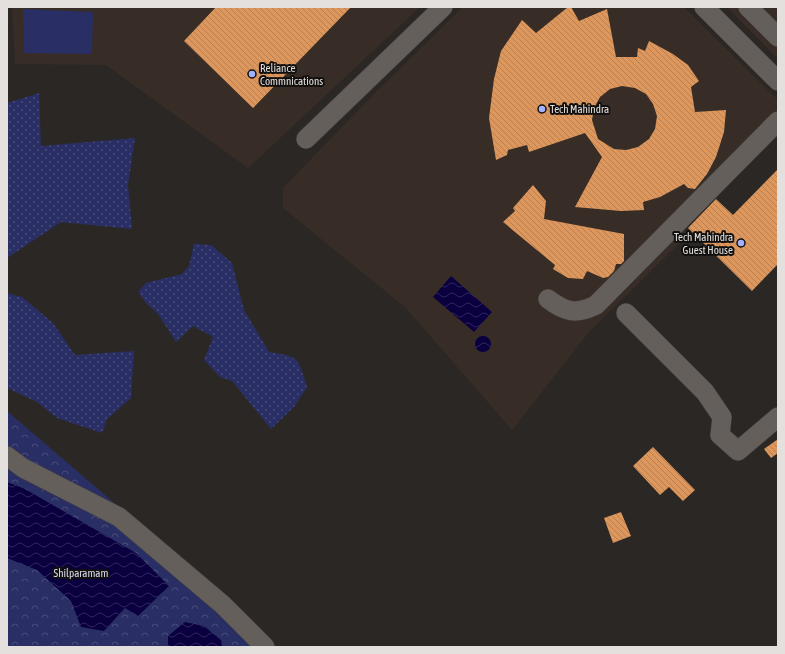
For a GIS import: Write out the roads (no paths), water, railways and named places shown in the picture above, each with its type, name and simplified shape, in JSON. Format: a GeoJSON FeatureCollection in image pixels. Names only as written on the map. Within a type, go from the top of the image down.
{"type":"FeatureCollection","features":[{"type":"Feature","properties":{"kind":"street"},"geometry":{"type":"LineString","coordinates":[[306,139],[443,7]]}},
{"type":"Feature","properties":{"kind":"street"},"geometry":{"type":"LineString","coordinates":[[704,7],[778,81]]}},
{"type":"Feature","properties":{"kind":"street"},"geometry":{"type":"LineString","coordinates":[[748,7],[778,37]]}},
{"type":"Feature","properties":{"kind":"street"},"geometry":{"type":"LineString","coordinates":[[548,299],[563,310],[584,311],[596,305],[778,121]]}},
{"type":"Feature","properties":{"kind":"street"},"geometry":{"type":"LineString","coordinates":[[626,314],[705,392],[722,417],[720,435],[738,451],[778,418]]}},
{"type":"Feature","properties":{"kind":"street"},"geometry":{"type":"LineString","coordinates":[[7,456],[23,468],[119,517],[224,605],[265,647]]}},
{"type":"Feature","properties":{"kind":"water"},"geometry":{"type":"Polygon","coordinates":[[[451,276],[492,312],[474,332],[433,297],[451,276]]]}},
{"type":"Feature","properties":{"kind":"water"},"geometry":{"type":"Polygon","coordinates":[[[483,336],[490,341],[491,344],[486,351],[483,352],[476,347],[475,344],[480,337],[483,336]]]}},
{"type":"Feature","properties":{"kind":"water"},"geometry":{"type":"Polygon","coordinates":[[[7,482],[25,489],[136,553],[169,586],[138,616],[125,608],[104,631],[81,627],[71,601],[37,570],[7,558],[7,482]]]}},
{"type":"Feature","properties":{"kind":"water"},"geometry":{"type":"Polygon","coordinates":[[[185,622],[204,626],[221,640],[222,647],[168,647],[168,636],[185,622]]]}},
{"type":"Feature","properties":{"kind":"place","name":"Reliance Commnications"},"geometry":{"type":"Point","coordinates":[252,74]}},
{"type":"Feature","properties":{"kind":"place","name":"Tech Mahindra"},"geometry":{"type":"Point","coordinates":[542,109]}},
{"type":"Feature","properties":{"kind":"place","name":"Tech Mahindra Guest House"},"geometry":{"type":"Point","coordinates":[741,243]}},
{"type":"Feature","properties":{"kind":"park label","name":"Shilparamam"},"geometry":{"type":"Point","coordinates":[81,573]}}]}
